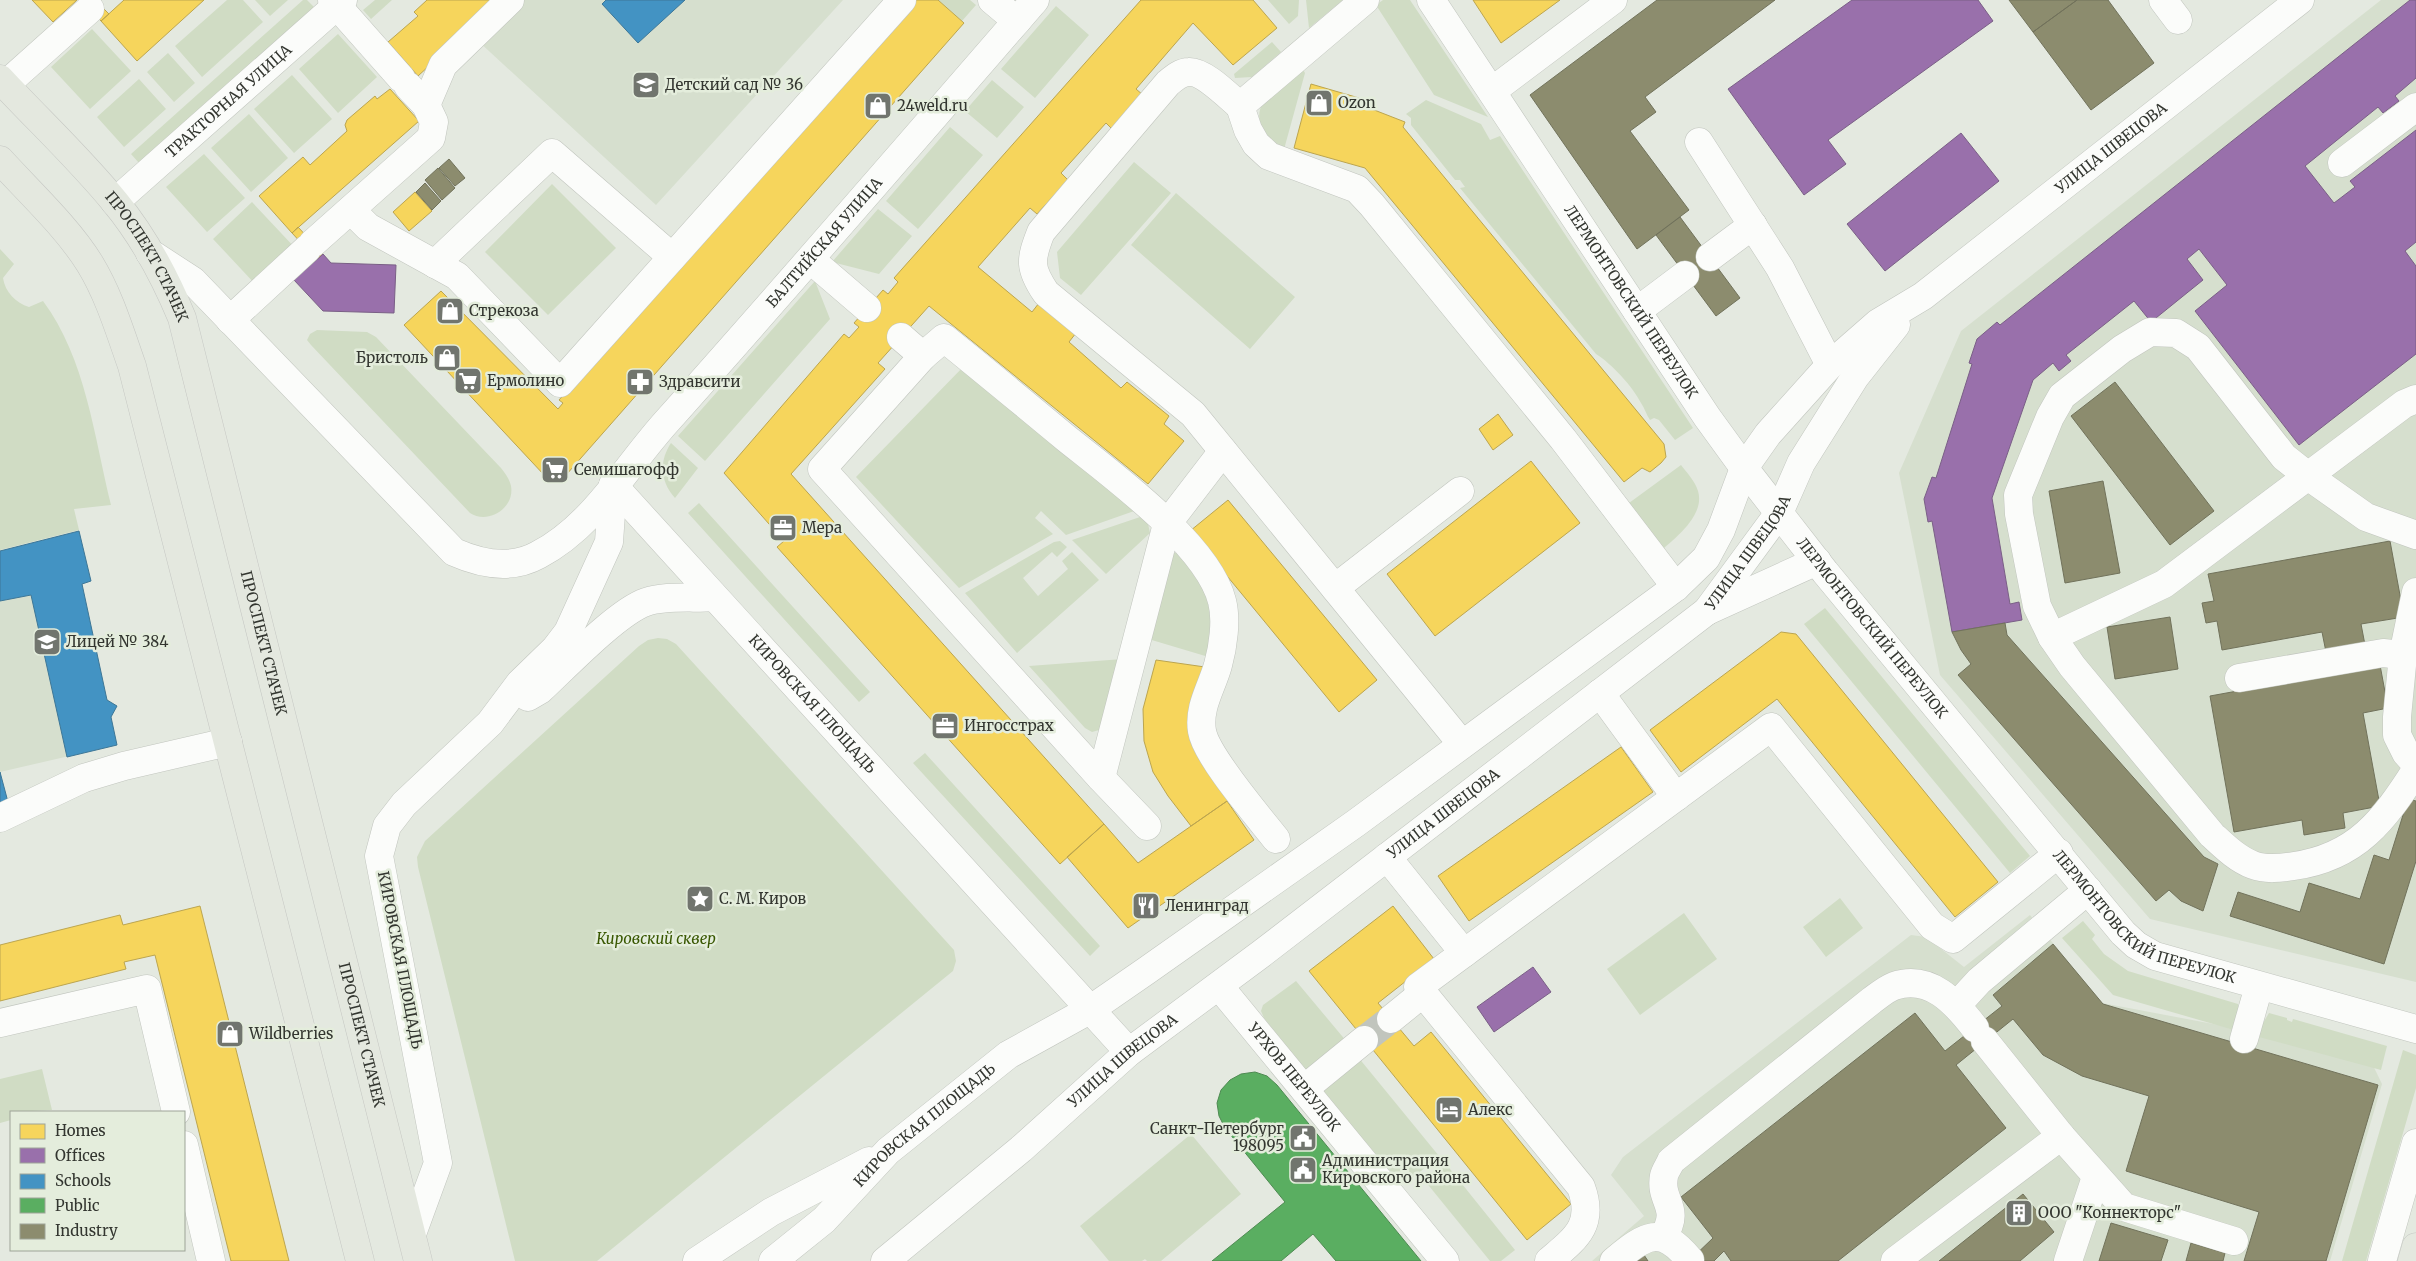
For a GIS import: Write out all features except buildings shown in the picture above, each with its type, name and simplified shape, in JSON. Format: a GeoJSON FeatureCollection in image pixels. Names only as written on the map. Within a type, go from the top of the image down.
{"type":"FeatureCollection","features":[{"type":"Feature","properties":{"kind":"main road","name":"ПРОСПЕКТ СТАЧЕК"},"geometry":{"type":"LineString","coordinates":[[3,82],[115,202],[150,253],[168,286],[182,318],[418,1261]]}},
{"type":"Feature","properties":{"kind":"main road"},"geometry":{"type":"LineString","coordinates":[[0,160],[74,242],[90,264],[110,306],[132,366],[360,1261]]}},
{"type":"Feature","properties":{"kind":"main road"},"geometry":{"type":"LineString","coordinates":[[2412,1261],[2416,1247]]}},
{"type":"Feature","properties":{"kind":"street"},"geometry":{"type":"LineString","coordinates":[[412,89],[443,65],[510,0]]}},
{"type":"Feature","properties":{"kind":"street"},"geometry":{"type":"LineString","coordinates":[[351,210],[368,227],[457,276],[560,383],[902,0]]}},
{"type":"Feature","properties":{"kind":"street"},"geometry":{"type":"LineString","coordinates":[[992,0],[1017,21]]}},
{"type":"Feature","properties":{"kind":"street","name":"БАЛТИЙСКАЯ УЛИЦА"},"geometry":{"type":"LineString","coordinates":[[150,253],[193,280],[454,552],[476,562],[506,565],[537,556],[580,527],[661,427],[811,260],[1035,0]]}},
{"type":"Feature","properties":{"kind":"street"},"geometry":{"type":"LineString","coordinates":[[1240,106],[1365,0]]}},
{"type":"Feature","properties":{"kind":"street","name":"ЛЕРМОНТОВСКИЙ ПЕРЕУЛОК"},"geometry":{"type":"LineString","coordinates":[[1431,0],[1637,311],[1744,468],[1817,561],[2123,933],[2136,946],[2154,956],[2416,1029]]}},
{"type":"Feature","properties":{"kind":"street"},"geometry":{"type":"LineString","coordinates":[[1492,91],[1613,0]]}},
{"type":"Feature","properties":{"kind":"street","name":"УЛИЦА ШВЕЦОВА"},"geometry":{"type":"LineString","coordinates":[[1091,1009],[1332,840],[1676,586],[1706,558],[1721,530],[1744,468],[1768,434],[1830,364],[1878,323],[1923,296],[2300,0]]}},
{"type":"Feature","properties":{"kind":"street"},"geometry":{"type":"LineString","coordinates":[[230,320],[431,138],[434,122],[412,89],[337,2]]}},
{"type":"Feature","properties":{"kind":"street","name":"ТРАКТОРНАЯ УЛИЦА"},"geometry":{"type":"LineString","coordinates":[[115,202],[337,2]]}},
{"type":"Feature","properties":{"kind":"street"},"geometry":{"type":"LineString","coordinates":[[3,82],[96,4]]}},
{"type":"Feature","properties":{"kind":"street"},"geometry":{"type":"LineString","coordinates":[[1462,744],[1193,414],[1046,294],[1035,278],[1032,255],[1041,232],[1168,83],[1178,76],[1189,72],[1200,74],[1240,106],[1248,130],[1256,144],[1269,156],[1357,189],[1564,439],[1676,586]]}},
{"type":"Feature","properties":{"kind":"street"},"geometry":{"type":"LineString","coordinates":[[2342,164],[2416,107]]}},
{"type":"Feature","properties":{"kind":"street"},"geometry":{"type":"LineString","coordinates":[[1699,142],[1780,268],[1830,364]]}},
{"type":"Feature","properties":{"kind":"street"},"geometry":{"type":"LineString","coordinates":[[435,264],[552,152],[672,257]]}},
{"type":"Feature","properties":{"kind":"street"},"geometry":{"type":"LineString","coordinates":[[1710,257],[1752,225]]}},
{"type":"Feature","properties":{"kind":"street"},"geometry":{"type":"LineString","coordinates":[[811,260],[867,308]]}},
{"type":"Feature","properties":{"kind":"street"},"geometry":{"type":"LineString","coordinates":[[1637,311],[1686,275]]}},
{"type":"Feature","properties":{"kind":"street","name":"УЛИЦА ШВЕЦОВА"},"geometry":{"type":"LineString","coordinates":[[885,1261],[1021,1149],[1129,1052],[1219,986],[1707,611],[1779,513],[1801,463],[1854,377],[1888,333],[1923,296]]}},
{"type":"Feature","properties":{"kind":"street"},"geometry":{"type":"LineString","coordinates":[[2416,535],[2366,516],[2284,457],[2198,347],[2176,333],[2150,332],[2122,349],[2062,396],[2050,417],[2018,495],[2019,514],[2037,606],[2052,637],[2072,666],[2212,835],[2230,851],[2253,865],[2275,869],[2307,864],[2340,854],[2364,837],[2383,820],[2416,770]]}},
{"type":"Feature","properties":{"kind":"street"},"geometry":{"type":"LineString","coordinates":[[900,337],[923,356]]}},
{"type":"Feature","properties":{"kind":"street"},"geometry":{"type":"LineString","coordinates":[[1147,826],[1101,778],[822,469],[923,356],[944,338],[1152,508],[1207,570],[1222,602],[1225,619],[1218,665],[1202,714],[1201,730],[1205,744],[1276,840]]}},
{"type":"Feature","properties":{"kind":"street"},"geometry":{"type":"LineString","coordinates":[[2052,637],[2129,603],[2164,584],[2404,404],[2416,399]]}},
{"type":"Feature","properties":{"kind":"street"},"geometry":{"type":"LineString","coordinates":[[1101,778],[1167,524],[1223,451]]}},
{"type":"Feature","properties":{"kind":"street"},"geometry":{"type":"LineString","coordinates":[[613,485],[714,597]]}},
{"type":"Feature","properties":{"kind":"street","name":"КИРОВСКАЯ ПЛОЩАДЬ"},"geometry":{"type":"LineString","coordinates":[[412,1234],[438,1163],[379,856],[387,826],[404,804],[490,723],[520,683],[556,649],[568,632],[609,542],[613,485]]}},
{"type":"Feature","properties":{"kind":"street"},"geometry":{"type":"LineString","coordinates":[[1335,588],[1460,491]]}},
{"type":"Feature","properties":{"kind":"street"},"geometry":{"type":"LineString","coordinates":[[1707,611],[1817,561]]}},
{"type":"Feature","properties":{"kind":"street"},"geometry":{"type":"LineString","coordinates":[[2416,592],[2403,655],[2396,717],[2398,735],[2406,753],[2416,764]]}},
{"type":"Feature","properties":{"kind":"street","name":"КИРОВСКАЯ ПЛОЩАДЬ"},"geometry":{"type":"LineString","coordinates":[[490,723],[540,690],[616,621],[644,602],[667,598],[714,597],[1129,1052]]}},
{"type":"Feature","properties":{"kind":"street"},"geometry":{"type":"LineString","coordinates":[[2239,678],[2383,653],[2403,655]]}},
{"type":"Feature","properties":{"kind":"street"},"geometry":{"type":"LineString","coordinates":[[1600,693],[1676,797]]}},
{"type":"Feature","properties":{"kind":"street"},"geometry":{"type":"LineString","coordinates":[[1549,1261],[1578,1235],[1586,1218],[1586,1202],[1581,1187],[1418,987],[1771,727],[1932,926],[1953,939],[2058,854]]}},
{"type":"Feature","properties":{"kind":"street"},"geometry":{"type":"LineString","coordinates":[[0,818],[84,778],[124,766],[228,742]]}},
{"type":"Feature","properties":{"kind":"street"},"geometry":{"type":"LineString","coordinates":[[1386,858],[1464,953]]}},
{"type":"Feature","properties":{"kind":"street"},"geometry":{"type":"LineString","coordinates":[[1957,1005],[1980,981],[2088,890]]}},
{"type":"Feature","properties":{"kind":"street"},"geometry":{"type":"LineString","coordinates":[[1663,1237],[1670,1225],[1672,1211],[1665,1192],[1664,1176],[1671,1161],[1871,1001],[1892,987],[1911,982],[1934,988],[1957,1005],[2061,1136],[2124,1207],[2234,1241]]}},
{"type":"Feature","properties":{"kind":"street","name":"УРХОВ ПЕРЕУЛОК"},"geometry":{"type":"LineString","coordinates":[[1219,986],[1445,1261]]}},
{"type":"Feature","properties":{"kind":"street"},"geometry":{"type":"LineString","coordinates":[[2244,1039],[2259,986]]}},
{"type":"Feature","properties":{"kind":"street"},"geometry":{"type":"LineString","coordinates":[[0,1023],[147,989],[176,1111]]}},
{"type":"Feature","properties":{"kind":"street"},"geometry":{"type":"LineString","coordinates":[[1391,1019],[1423,993]]}},
{"type":"Feature","properties":{"kind":"street","name":"КИРОВСКАЯ ПЛОЩАДЬ"},"geometry":{"type":"LineString","coordinates":[[773,1261],[824,1220],[888,1152],[1008,1055],[1091,1009]]}},
{"type":"Feature","properties":{"kind":"street"},"geometry":{"type":"LineString","coordinates":[[1304,1089],[1364,1040]]}},
{"type":"Feature","properties":{"kind":"street"},"geometry":{"type":"LineString","coordinates":[[1895,1261],[2061,1136]]}},
{"type":"Feature","properties":{"kind":"street"},"geometry":{"type":"LineString","coordinates":[[2382,1261],[2416,1143]]}},
{"type":"Feature","properties":{"kind":"street"},"geometry":{"type":"LineString","coordinates":[[185,1150],[211,1261]]}},
{"type":"Feature","properties":{"kind":"street"},"geometry":{"type":"LineString","coordinates":[[697,1261],[771,1212],[888,1152]]}},
{"type":"Feature","properties":{"kind":"street"},"geometry":{"type":"LineString","coordinates":[[2068,1261],[2096,1177]]}},
{"type":"Feature","properties":{"kind":"street"},"geometry":{"type":"LineString","coordinates":[[1614,1261],[1646,1238],[1663,1237],[1679,1247],[1690,1260]]}},
{"type":"Feature","properties":{"kind":"shaded area","name":"Детский сад № 36"},"geometry":{"type":"Polygon","coordinates":[[[521,0],[843,0],[656,205],[477,40],[521,0]]]}},
{"type":"Feature","properties":{"kind":"shaded area"},"geometry":{"type":"Polygon","coordinates":[[[2381,0],[2416,0],[2416,982],[2150,919],[1940,675],[1899,473],[1961,331],[2381,0]]]}},
{"type":"Feature","properties":{"kind":"shaded area","name":"Лицей № 384"},"geometry":{"type":"Polygon","coordinates":[[[79,531],[91,581],[82,584],[107,699],[117,706],[111,717],[117,745],[0,772],[0,551],[79,531]]]}},
{"type":"Feature","properties":{"kind":"shaded area"},"geometry":{"type":"Polygon","coordinates":[[[2030,915],[2102,1003],[2367,1053],[2382,1084],[2330,1261],[1592,1261],[1644,1216],[1611,1175],[1623,1157],[1911,935],[1926,937],[1964,967],[2030,915]]]}},
{"type":"Feature","properties":{"kind":"green space"},"geometry":{"type":"Polygon","coordinates":[[[227,0],[243,0],[263,22],[202,77],[175,46],[227,0]]]}},
{"type":"Feature","properties":{"kind":"green space"},"geometry":{"type":"Polygon","coordinates":[[[255,0],[288,0],[270,16],[255,0]]]}},
{"type":"Feature","properties":{"kind":"green space"},"geometry":{"type":"Polygon","coordinates":[[[303,0],[307,0],[314,7],[139,163],[131,154],[303,0]]]}},
{"type":"Feature","properties":{"kind":"green space"},"geometry":{"type":"Polygon","coordinates":[[[375,0],[392,0],[371,19],[363,10],[375,0]]]}},
{"type":"Feature","properties":{"kind":"green space"},"geometry":{"type":"Polygon","coordinates":[[[938,0],[970,0],[976,5],[962,21],[938,0]]]}},
{"type":"Feature","properties":{"kind":"green space"},"geometry":{"type":"Polygon","coordinates":[[[1268,0],[1299,0],[1298,16],[1289,24],[1268,0]]]}},
{"type":"Feature","properties":{"kind":"green space"},"geometry":{"type":"Polygon","coordinates":[[[1306,0],[1343,0],[1309,28],[1306,0]]]}},
{"type":"Feature","properties":{"kind":"green space"},"geometry":{"type":"Polygon","coordinates":[[[1383,0],[1410,0],[1488,117],[1434,95],[1376,5],[1383,0]]]}},
{"type":"Feature","properties":{"kind":"green space"},"geometry":{"type":"Polygon","coordinates":[[[1056,6],[1089,35],[1035,98],[1001,69],[1056,6]]]}},
{"type":"Feature","properties":{"kind":"green space"},"geometry":{"type":"Polygon","coordinates":[[[92,29],[131,71],[90,109],[51,67],[92,29]]]}},
{"type":"Feature","properties":{"kind":"green space"},"geometry":{"type":"Polygon","coordinates":[[[338,34],[377,77],[338,113],[299,69],[338,34]]]}},
{"type":"Feature","properties":{"kind":"green space"},"geometry":{"type":"Polygon","coordinates":[[[1272,42],[1281,52],[1252,77],[1235,78],[1234,74],[1272,42]]]}},
{"type":"Feature","properties":{"kind":"green space"},"geometry":{"type":"Polygon","coordinates":[[[168,53],[195,83],[174,102],[147,72],[168,53]]]}},
{"type":"Feature","properties":{"kind":"green space"},"geometry":{"type":"Polygon","coordinates":[[[1302,68],[1305,73],[1283,153],[1272,144],[1263,131],[1259,117],[1260,110],[1263,103],[1302,68]]]}},
{"type":"Feature","properties":{"kind":"green space"},"geometry":{"type":"Polygon","coordinates":[[[292,75],[332,119],[294,153],[254,109],[292,75]]]}},
{"type":"Feature","properties":{"kind":"green space"},"geometry":{"type":"Polygon","coordinates":[[[139,79],[166,109],[124,147],[97,117],[139,79]]]}},
{"type":"Feature","properties":{"kind":"green space"},"geometry":{"type":"Polygon","coordinates":[[[992,80],[1024,107],[997,138],[965,111],[992,80]]]}},
{"type":"Feature","properties":{"kind":"green space"},"geometry":{"type":"Polygon","coordinates":[[[1426,100],[1481,124],[1490,140],[1500,136],[1693,428],[1675,440],[1659,420],[1654,418],[1650,420],[1627,383],[1609,364],[1596,354],[1460,188],[1465,187],[1460,180],[1455,180],[1411,125],[1411,118],[1406,114],[1426,100]]]}},
{"type":"Feature","properties":{"kind":"green space"},"geometry":{"type":"Polygon","coordinates":[[[249,114],[288,158],[251,192],[211,148],[249,114]]]}},
{"type":"Feature","properties":{"kind":"green space"},"geometry":{"type":"Polygon","coordinates":[[[950,127],[983,155],[918,229],[886,201],[950,127]]]}},
{"type":"Feature","properties":{"kind":"green space"},"geometry":{"type":"Polygon","coordinates":[[[204,154],[245,198],[207,232],[166,187],[204,154]]]}},
{"type":"Feature","properties":{"kind":"green space"},"geometry":{"type":"Polygon","coordinates":[[[1134,162],[1171,193],[1081,295],[1060,278],[1057,252],[1134,162]]]}},
{"type":"Feature","properties":{"kind":"green space"},"geometry":{"type":"Polygon","coordinates":[[[552,184],[616,248],[548,315],[485,252],[552,184]]]}},
{"type":"Feature","properties":{"kind":"green space"},"geometry":{"type":"Polygon","coordinates":[[[1176,193],[1295,297],[1250,349],[1131,245],[1176,193]]]}},
{"type":"Feature","properties":{"kind":"green space"},"geometry":{"type":"Polygon","coordinates":[[[252,202],[297,250],[257,286],[213,239],[252,202]]]}},
{"type":"Feature","properties":{"kind":"green space"},"geometry":{"type":"Polygon","coordinates":[[[878,209],[912,236],[879,274],[832,262],[878,209]]]}},
{"type":"Feature","properties":{"kind":"green space"},"geometry":{"type":"Polygon","coordinates":[[[0,249],[14,264],[3,278],[6,288],[16,300],[29,307],[43,301],[58,324],[69,348],[87,399],[111,505],[74,509],[79,530],[0,550],[0,249]]]}},
{"type":"Feature","properties":{"kind":"green space"},"geometry":{"type":"Polygon","coordinates":[[[815,281],[830,319],[705,461],[678,436],[815,281]]]}},
{"type":"Feature","properties":{"kind":"green space"},"geometry":{"type":"Polygon","coordinates":[[[317,330],[367,332],[376,337],[503,470],[511,486],[509,501],[505,507],[492,516],[477,516],[470,513],[311,345],[307,340],[310,334],[317,330]]]}},
{"type":"Feature","properties":{"kind":"green space"},"geometry":{"type":"Polygon","coordinates":[[[964,366],[1137,510],[1066,535],[1041,511],[1035,518],[1053,534],[959,588],[856,477],[964,366]]]}},
{"type":"Feature","properties":{"kind":"green space"},"geometry":{"type":"Polygon","coordinates":[[[671,443],[698,468],[675,498],[666,485],[663,471],[664,457],[671,443]]]}},
{"type":"Feature","properties":{"kind":"green space"},"geometry":{"type":"Polygon","coordinates":[[[1681,465],[1697,487],[1698,508],[1689,524],[1663,549],[1629,503],[1681,465]]]}},
{"type":"Feature","properties":{"kind":"green space"},"geometry":{"type":"Polygon","coordinates":[[[699,503],[870,692],[859,702],[688,513],[699,503]]]}},
{"type":"Feature","properties":{"kind":"green space"},"geometry":{"type":"Polygon","coordinates":[[[1143,516],[1148,524],[1150,533],[1106,574],[1072,540],[1143,516]]]}},
{"type":"Feature","properties":{"kind":"green space"},"geometry":{"type":"Polygon","coordinates":[[[1060,541],[1067,547],[1057,557],[1052,552],[1023,578],[1038,596],[1068,569],[1062,561],[1072,552],[1099,580],[1017,653],[965,593],[1054,542],[1060,541]]]}},
{"type":"Feature","properties":{"kind":"green space"},"geometry":{"type":"Polygon","coordinates":[[[1173,553],[1177,553],[1215,597],[1212,658],[1145,638],[1173,553]]]}},
{"type":"Feature","properties":{"kind":"green space"},"geometry":{"type":"Polygon","coordinates":[[[1825,608],[2030,856],[2010,873],[1804,624],[1825,608]]]}},
{"type":"Feature","properties":{"kind":"green space","name":"Кировский сквер"},"geometry":{"type":"Polygon","coordinates":[[[667,639],[676,644],[954,950],[956,961],[953,971],[597,1261],[515,1261],[417,857],[425,841],[639,646],[648,640],[667,639]]]}},
{"type":"Feature","properties":{"kind":"green space"},"geometry":{"type":"Polygon","coordinates":[[[1123,659],[1104,724],[1099,730],[1092,732],[1085,728],[1029,666],[1123,659]]]}},
{"type":"Feature","properties":{"kind":"green space"},"geometry":{"type":"Polygon","coordinates":[[[925,753],[1100,946],[1090,956],[913,763],[925,753]]]}},
{"type":"Feature","properties":{"kind":"green space"},"geometry":{"type":"Polygon","coordinates":[[[1840,898],[1863,928],[1826,957],[1803,927],[1840,898]]]}},
{"type":"Feature","properties":{"kind":"green space"},"geometry":{"type":"Polygon","coordinates":[[[1684,913],[1717,959],[1640,1015],[1607,969],[1684,913]]]}},
{"type":"Feature","properties":{"kind":"green space"},"geometry":{"type":"Polygon","coordinates":[[[2083,921],[2095,935],[2092,939],[2104,954],[2128,971],[2238,1004],[2238,1015],[2234,1030],[2113,995],[2062,938],[2083,921]]]}},
{"type":"Feature","properties":{"kind":"green space"},"geometry":{"type":"Polygon","coordinates":[[[1296,981],[1347,1042],[1308,1074],[1264,1018],[1261,1011],[1263,1005],[1296,981]]]}},
{"type":"Feature","properties":{"kind":"green space"},"geometry":{"type":"Polygon","coordinates":[[[2269,1013],[2287,1018],[2287,1020],[2292,1022],[2293,1019],[2387,1046],[2381,1070],[2259,1037],[2263,1023],[2269,1013]]]}},
{"type":"Feature","properties":{"kind":"green space"},"geometry":{"type":"Polygon","coordinates":[[[2403,1050],[2416,1055],[2416,1088],[2366,1261],[2342,1261],[2403,1050]]]}},
{"type":"Feature","properties":{"kind":"green space"},"geometry":{"type":"Polygon","coordinates":[[[1358,1057],[1439,1156],[1409,1181],[1399,1181],[1325,1095],[1323,1090],[1358,1057]]]}},
{"type":"Feature","properties":{"kind":"green space"},"geometry":{"type":"Polygon","coordinates":[[[42,1069],[52,1110],[10,1111],[10,1120],[0,1123],[0,1079],[42,1069]]]}},
{"type":"Feature","properties":{"kind":"green space"},"geometry":{"type":"Polygon","coordinates":[[[1191,1134],[1241,1194],[1161,1261],[1147,1261],[1145,1259],[1142,1261],[1109,1261],[1080,1226],[1191,1134]]]}},
{"type":"Feature","properties":{"kind":"green space"},"geometry":{"type":"Polygon","coordinates":[[[1446,1164],[1515,1250],[1501,1261],[1490,1261],[1425,1181],[1446,1164]]]}},
{"type":"Feature","properties":{"kind":"tunnel"},"geometry":{"type":"LineString","coordinates":[[1364,1040],[1391,1019]]}},
{"type":"Feature","properties":{"kind":"place","name":"Детский сад № 36"},"geometry":{"type":"Point","coordinates":[646,85]}},
{"type":"Feature","properties":{"kind":"place","name":"Ozon"},"geometry":{"type":"Point","coordinates":[1319,103]}},
{"type":"Feature","properties":{"kind":"place","name":"24weld.ru"},"geometry":{"type":"Point","coordinates":[878,106]}},
{"type":"Feature","properties":{"kind":"place","name":"Стрекоза"},"geometry":{"type":"Point","coordinates":[450,311]}},
{"type":"Feature","properties":{"kind":"place","name":"Бристоль"},"geometry":{"type":"Point","coordinates":[447,358]}},
{"type":"Feature","properties":{"kind":"place","name":"Ермолино"},"geometry":{"type":"Point","coordinates":[468,381]}},
{"type":"Feature","properties":{"kind":"place","name":"Здравсити"},"geometry":{"type":"Point","coordinates":[640,382]}},
{"type":"Feature","properties":{"kind":"place","name":"Семишагофф"},"geometry":{"type":"Point","coordinates":[555,470]}},
{"type":"Feature","properties":{"kind":"place","name":"Мера"},"geometry":{"type":"Point","coordinates":[783,528]}},
{"type":"Feature","properties":{"kind":"place","name":"Лицей № 384"},"geometry":{"type":"Point","coordinates":[47,642]}},
{"type":"Feature","properties":{"kind":"place","name":"Ингосстрах"},"geometry":{"type":"Point","coordinates":[945,726]}},
{"type":"Feature","properties":{"kind":"place","name":"С. М. Киров"},"geometry":{"type":"Point","coordinates":[700,899]}},
{"type":"Feature","properties":{"kind":"place","name":"Ленинград"},"geometry":{"type":"Point","coordinates":[1146,906]}},
{"type":"Feature","properties":{"kind":"place","name":"Wildberries"},"geometry":{"type":"Point","coordinates":[230,1034]}},
{"type":"Feature","properties":{"kind":"place","name":"Алекс"},"geometry":{"type":"Point","coordinates":[1449,1110]}},
{"type":"Feature","properties":{"kind":"place","name":"Санкт-Петербург 198095"},"geometry":{"type":"Point","coordinates":[1303,1138]}},
{"type":"Feature","properties":{"kind":"place","name":"Администрация Кировского района"},"geometry":{"type":"Point","coordinates":[1303,1170]}},
{"type":"Feature","properties":{"kind":"place","name":"ООО \"Коннекторс\""},"geometry":{"type":"Point","coordinates":[2019,1213]}}]}
